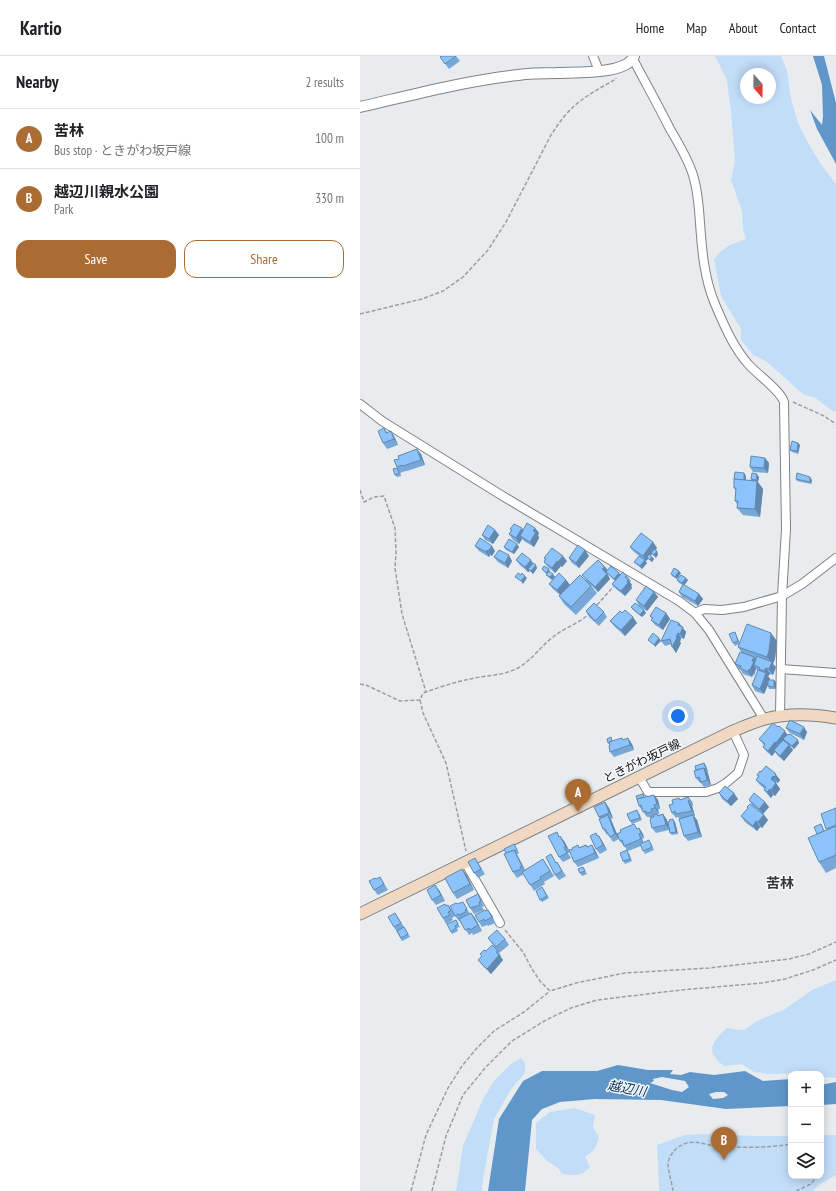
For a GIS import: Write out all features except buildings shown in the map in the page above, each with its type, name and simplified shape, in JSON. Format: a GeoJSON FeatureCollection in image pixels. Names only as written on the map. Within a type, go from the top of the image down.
{"type":"FeatureCollection","features":[{"type":"Feature","properties":{"kind":"main road","name":"ときがわ坂戸線"},"geometry":{"type":"LineString","coordinates":[[360,914],[733,731],[764,719],[780,716],[808,715],[836,718]]}},
{"type":"Feature","properties":{"kind":"street"},"geometry":{"type":"LineString","coordinates":[[593,56],[599,71]]}},
{"type":"Feature","properties":{"kind":"street"},"geometry":{"type":"LineString","coordinates":[[360,107],[484,80],[518,75],[599,71],[618,68],[627,64],[633,58],[685,155],[693,176],[698,198],[702,253],[714,302],[736,348],[749,365],[778,392],[783,398],[784,402],[786,530],[782,596],[780,716]]}},
{"type":"Feature","properties":{"kind":"street"},"geometry":{"type":"LineString","coordinates":[[360,404],[402,434],[679,601],[695,613],[718,643],[764,719]]}},
{"type":"Feature","properties":{"kind":"street"},"geometry":{"type":"LineString","coordinates":[[695,613],[704,610],[722,610],[744,607],[782,596],[802,584],[836,558]]}},
{"type":"Feature","properties":{"kind":"street"},"geometry":{"type":"LineString","coordinates":[[781,669],[836,673]]}},
{"type":"Feature","properties":{"kind":"street"},"geometry":{"type":"LineString","coordinates":[[639,777],[648,792],[706,792],[718,788],[738,774],[744,755],[733,731]]}},
{"type":"Feature","properties":{"kind":"street"},"geometry":{"type":"LineString","coordinates":[[467,861],[500,924]]}},
{"type":"Feature","properties":{"kind":"path"},"geometry":{"type":"LineString","coordinates":[[360,314],[422,299],[443,291],[463,277],[488,250],[506,222],[552,135],[561,122],[570,110],[584,98],[616,79],[618,68]]}},
{"type":"Feature","properties":{"kind":"path"},"geometry":{"type":"LineString","coordinates":[[783,398],[824,416],[836,424]]}},
{"type":"Feature","properties":{"kind":"path"},"geometry":{"type":"LineString","coordinates":[[360,490],[364,502],[374,497],[384,496],[395,528],[395,568],[402,614],[426,692]]}},
{"type":"Feature","properties":{"kind":"path"},"geometry":{"type":"LineString","coordinates":[[596,606],[628,571]]}},
{"type":"Feature","properties":{"kind":"path"},"geometry":{"type":"LineString","coordinates":[[467,861],[446,764],[423,713],[420,700],[423,693],[471,678],[502,674],[518,668],[530,659],[553,637],[585,617],[590,612]]}},
{"type":"Feature","properties":{"kind":"path"},"geometry":{"type":"LineString","coordinates":[[360,684],[366,685],[400,701],[420,700]]}},
{"type":"Feature","properties":{"kind":"path"},"geometry":{"type":"LineString","coordinates":[[500,924],[523,952],[540,981],[550,991]]}},
{"type":"Feature","properties":{"kind":"path"},"geometry":{"type":"LineString","coordinates":[[411,1191],[426,1135],[448,1088],[462,1066],[494,1031],[524,1012],[550,991],[576,982],[625,973],[709,968],[789,959],[809,954],[836,942]]}},
{"type":"Feature","properties":{"kind":"path"},"geometry":{"type":"LineString","coordinates":[[432,1191],[446,1136],[463,1095],[484,1068],[512,1041],[546,1020],[572,1008],[597,1000],[651,995],[681,990],[762,983],[785,979],[813,970],[836,960]]}},
{"type":"Feature","properties":{"kind":"path"},"geometry":{"type":"LineString","coordinates":[[673,1191],[668,1164],[672,1154],[679,1146],[688,1142],[696,1142],[708,1146],[764,1148],[788,1144]]}},
{"type":"Feature","properties":{"kind":"path"},"geometry":{"type":"LineString","coordinates":[[796,1191],[811,1184],[815,1179]]}},
{"type":"Feature","properties":{"kind":"shaded area"},"geometry":{"type":"Polygon","coordinates":[[[715,56],[781,56],[787,71],[791,99],[798,123],[820,163],[836,184],[836,411],[834,412],[814,397],[804,395],[766,361],[753,355],[741,340],[741,329],[721,296],[714,259],[721,251],[730,245],[746,239],[743,230],[742,211],[731,180],[735,161],[727,80],[715,56]]]}},
{"type":"Feature","properties":{"kind":"shaded area"},"geometry":{"type":"Polygon","coordinates":[[[836,980],[836,1078],[824,1077],[824,1071],[788,1071],[788,1074],[769,1074],[754,1072],[742,1064],[724,1066],[718,1061],[713,1053],[713,1045],[718,1037],[727,1028],[738,1030],[746,1029],[755,1022],[785,1009],[812,990],[836,980]]]}},
{"type":"Feature","properties":{"kind":"shaded area"},"geometry":{"type":"Polygon","coordinates":[[[521,1058],[525,1063],[525,1073],[512,1088],[494,1119],[482,1191],[456,1191],[463,1146],[483,1099],[494,1081],[511,1064],[521,1058]]]}},
{"type":"Feature","properties":{"kind":"shaded area"},"geometry":{"type":"Polygon","coordinates":[[[575,1108],[595,1115],[593,1127],[599,1138],[594,1150],[585,1157],[590,1167],[587,1170],[578,1175],[562,1174],[558,1168],[547,1161],[536,1149],[536,1123],[550,1112],[575,1108]]]}},
{"type":"Feature","properties":{"kind":"shaded area"},"geometry":{"type":"Polygon","coordinates":[[[685,1135],[788,1136],[788,1179],[824,1179],[824,1135],[836,1135],[836,1175],[820,1184],[813,1191],[659,1191],[657,1145],[685,1135]]]}},
{"type":"Feature","properties":{"kind":"water"},"geometry":{"type":"Polygon","coordinates":[[[813,56],[824,56],[836,103],[836,164],[817,129],[810,110],[822,125],[822,85],[813,56]]]}},
{"type":"Feature","properties":{"kind":"water","name":"越辺川"},"geometry":{"type":"Polygon","coordinates":[[[618,1065],[648,1070],[673,1070],[670,1074],[681,1075],[690,1072],[714,1075],[745,1071],[763,1081],[788,1079],[788,1106],[726,1109],[661,1100],[595,1099],[560,1102],[542,1109],[532,1120],[525,1191],[488,1191],[499,1119],[523,1081],[542,1071],[597,1071],[618,1065]],[[662,1077],[653,1079],[654,1081],[650,1083],[682,1092],[689,1087],[685,1081],[662,1077]],[[724,1092],[709,1094],[713,1099],[723,1098],[728,1095],[724,1092]]]}},
{"type":"Feature","properties":{"kind":"water"},"geometry":{"type":"Polygon","coordinates":[[[836,1082],[836,1104],[824,1105],[824,1084],[836,1082]]]}},
{"type":"Feature","properties":{"kind":"place","name":"苦林"},"geometry":{"type":"Point","coordinates":[578,812]}},
{"type":"Feature","properties":{"kind":"place","name":"越辺川親水公園"},"geometry":{"type":"Point","coordinates":[724,1160]}},
{"type":"Feature","properties":{"kind":"district","name":"苦林"},"geometry":{"type":"Point","coordinates":[780,883]}}]}
